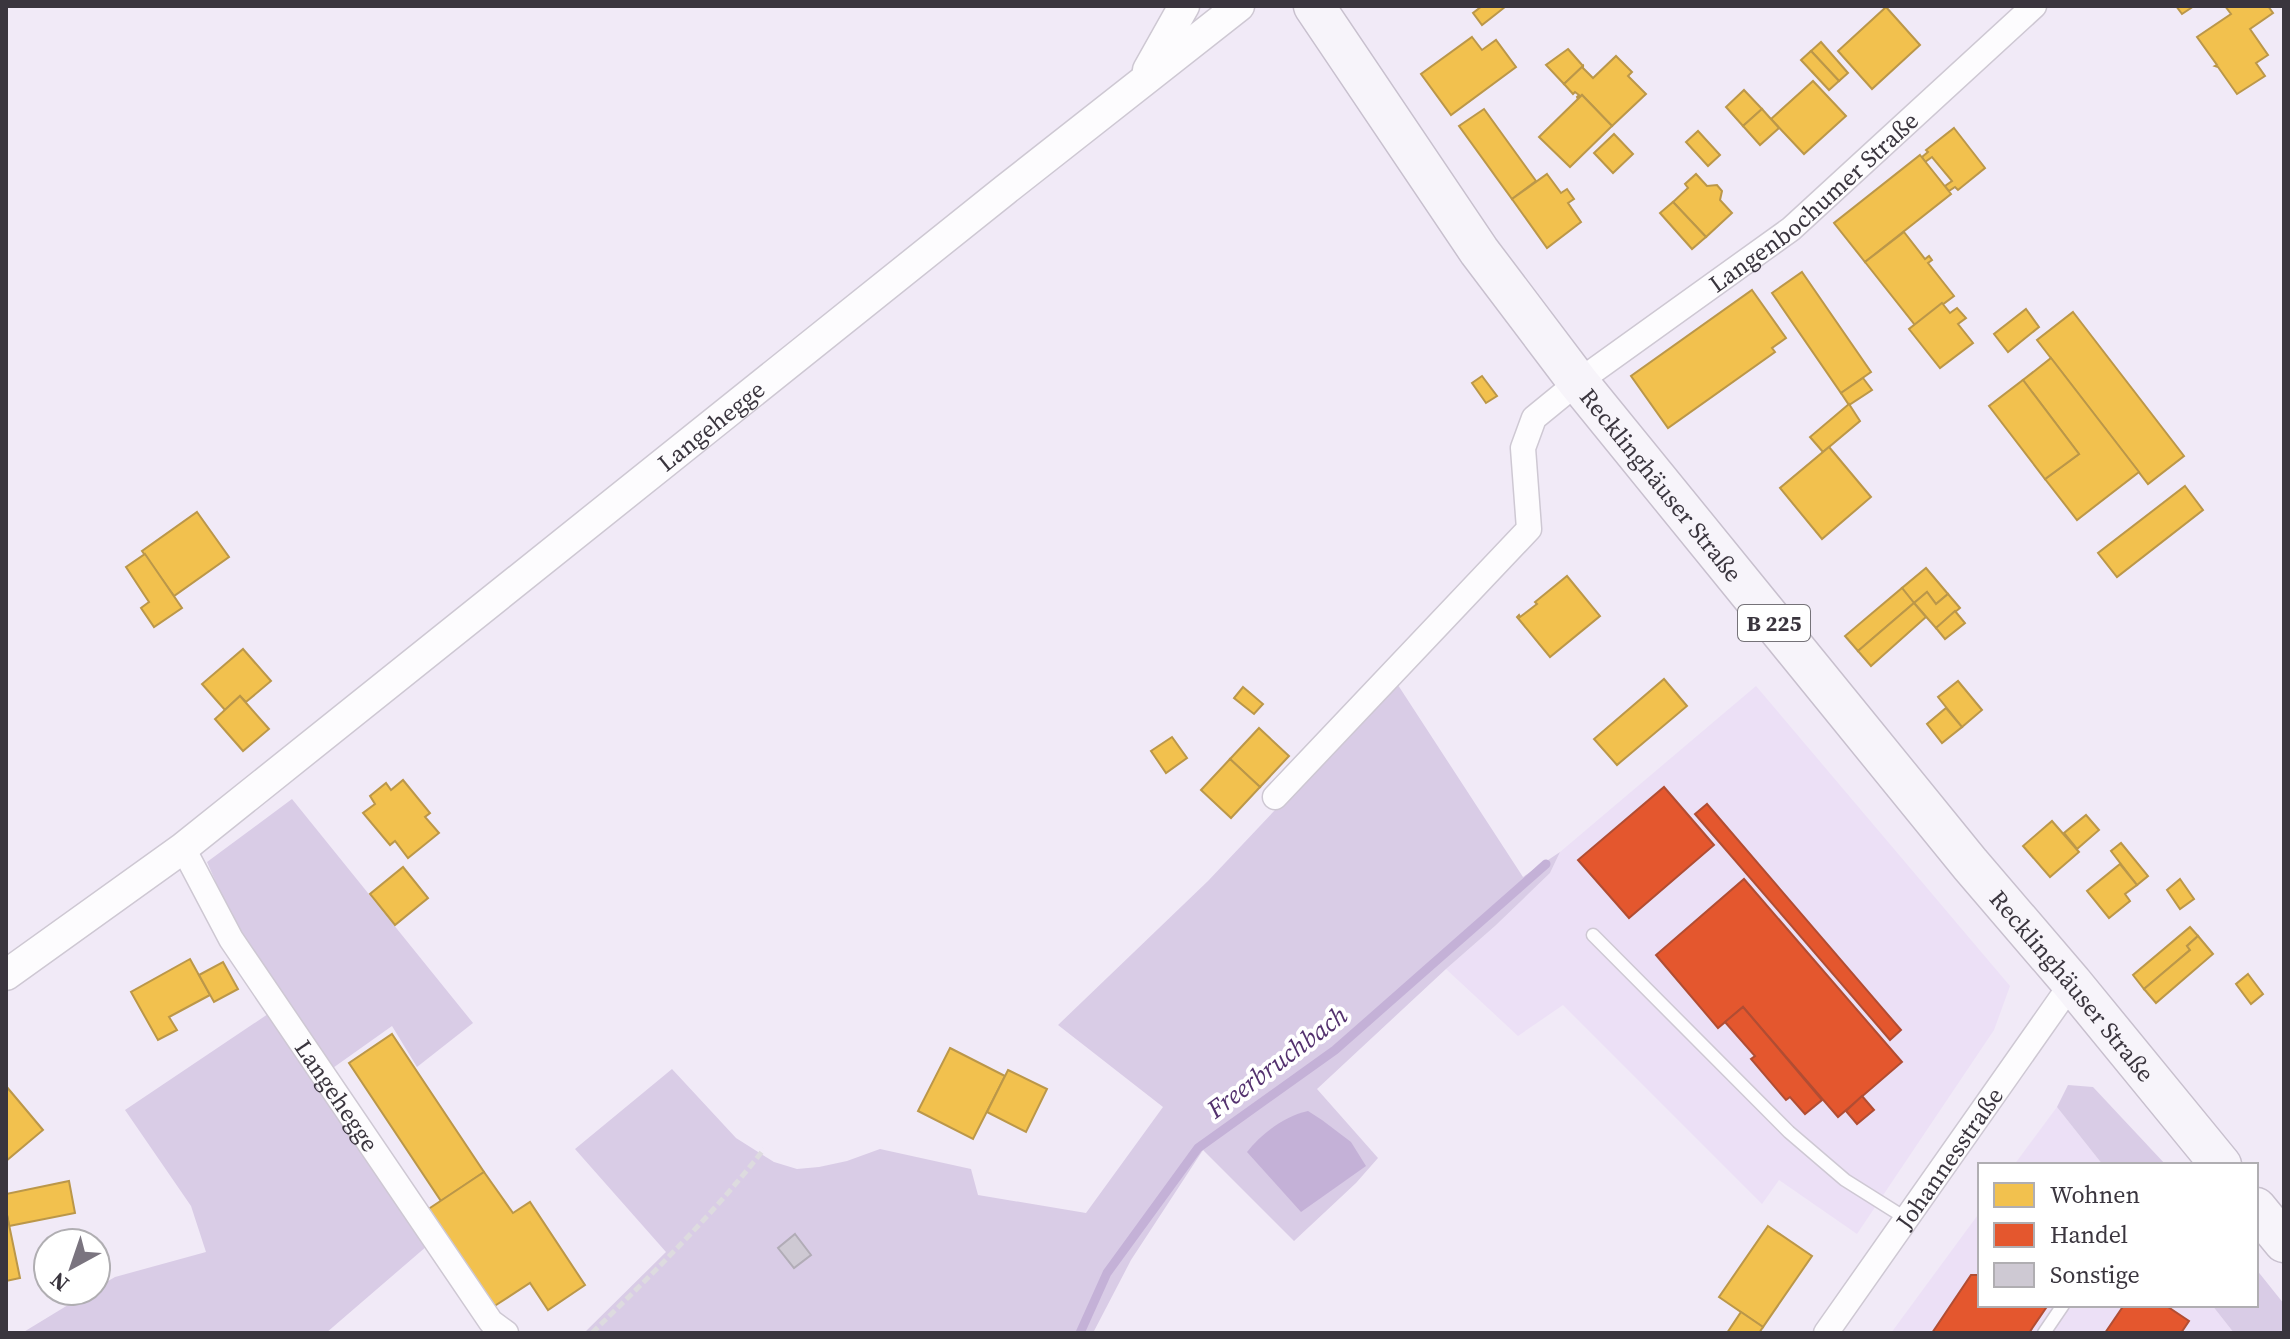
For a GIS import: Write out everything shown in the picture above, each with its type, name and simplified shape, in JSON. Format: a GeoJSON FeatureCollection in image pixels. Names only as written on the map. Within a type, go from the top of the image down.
{"type":"FeatureCollection","features":[{"type":"Feature","properties":{"kind":"main road","name":"Recklinghäuser Straße"},"geometry":{"type":"LineString","coordinates":[[1314,6],[1479,251],[1578,382],[1970,864],[2219,1163]]}},
{"type":"Feature","properties":{"kind":"main road"},"geometry":{"type":"LineString","coordinates":[[2258,1210],[2284,1242]]}},
{"type":"Feature","properties":{"kind":"street"},"geometry":{"type":"LineString","coordinates":[[1141,83],[1184,6]]}},
{"type":"Feature","properties":{"kind":"street","name":"Langehegge"},"geometry":{"type":"LineString","coordinates":[[6,975],[183,848],[1239,6]]}},
{"type":"Feature","properties":{"kind":"street","name":"Langenbochumer Straße"},"geometry":{"type":"LineString","coordinates":[[1275,797],[1529,529],[1523,448],[1534,418],[1578,382],[1791,229],[2034,6]]}},
{"type":"Feature","properties":{"kind":"street","name":"Langehegge"},"geometry":{"type":"LineString","coordinates":[[183,848],[231,939],[491,1322],[506,1333]]}},
{"type":"Feature","properties":{"kind":"street","name":"Johannesstraße"},"geometry":{"type":"LineString","coordinates":[[1826,1333],[2072,983]]}},
{"type":"Feature","properties":{"kind":"lane"},"geometry":{"type":"LineString","coordinates":[[1593,935],[1789,1132],[1845,1180],[1907,1219]]}},
{"type":"Feature","properties":{"kind":"lane"},"geometry":{"type":"LineString","coordinates":[[2044,1333],[2062,1307]]}},
{"type":"Feature","properties":{"kind":"path"},"geometry":{"type":"LineString","coordinates":[[592,1333],[663,1264],[735,1186],[764,1149]]}},
{"type":"Feature","properties":{"kind":"shaded area"},"geometry":{"type":"Polygon","coordinates":[[[1396,682],[1523,877],[1560,852],[1550,873],[1317,1089],[1378,1158],[1294,1241],[1203,1150],[1131,1260],[1093,1333],[584,1333],[666,1252],[575,1149],[672,1069],[736,1138],[774,1162],[797,1169],[819,1167],[880,1149],[971,1169],[978,1195],[1086,1213],[1163,1107],[1058,1025],[1208,881],[1396,682]]]}},
{"type":"Feature","properties":{"kind":"shaded area"},"geometry":{"type":"Polygon","coordinates":[[[1756,686],[2010,986],[1994,1030],[1857,1234],[1779,1180],[1762,1204],[1563,1005],[1518,1036],[1446,969],[1550,873],[1560,852],[1756,686]]]}},
{"type":"Feature","properties":{"kind":"shaded area"},"geometry":{"type":"Polygon","coordinates":[[[292,799],[473,1023],[417,1067],[392,1026],[330,1070],[232,919],[207,862],[292,799]]]}},
{"type":"Feature","properties":{"kind":"shaded area"},"geometry":{"type":"Polygon","coordinates":[[[271,1012],[427,1246],[326,1333],[22,1333],[65,1307],[112,1307],[112,1279],[115,1277],[206,1252],[191,1206],[125,1110],[271,1012]]]}},
{"type":"Feature","properties":{"kind":"shaded area"},"geometry":{"type":"Polygon","coordinates":[[[2068,1085],[2093,1087],[2164,1163],[2101,1163],[2057,1107],[2068,1085]]]}},
{"type":"Feature","properties":{"kind":"shaded area"},"geometry":{"type":"Polygon","coordinates":[[[2057,1107],[2101,1163],[2015,1163],[2057,1107]]]}},
{"type":"Feature","properties":{"kind":"shaded area"},"geometry":{"type":"Polygon","coordinates":[[[1308,1111],[1351,1142],[1366,1166],[1301,1212],[1247,1152],[1274,1126],[1308,1111]]]}},
{"type":"Feature","properties":{"kind":"shaded area"},"geometry":{"type":"Polygon","coordinates":[[[1978,1215],[1978,1307],[2214,1307],[2234,1333],[1891,1333],[1978,1215]]]}},
{"type":"Feature","properties":{"kind":"shaded area"},"geometry":{"type":"Polygon","coordinates":[[[2258,1272],[2284,1304],[2284,1333],[2234,1333],[2214,1307],[2258,1307],[2258,1272]]]}},
{"type":"Feature","properties":{"kind":"building: Wohnen"},"geometry":{"type":"Polygon","coordinates":[[[1482,6],[1505,7],[1482,25],[1473,13],[1482,6]]]}},
{"type":"Feature","properties":{"kind":"building: Wohnen"},"geometry":{"type":"Polygon","coordinates":[[[2176,6],[2194,6],[2182,14],[2176,6]]]}},
{"type":"Feature","properties":{"kind":"building: Wohnen"},"geometry":{"type":"Polygon","coordinates":[[[2225,6],[2268,6],[2273,13],[2250,29],[2268,55],[2256,63],[2265,76],[2237,94],[2197,37],[2231,14],[2225,6]]]}},
{"type":"Feature","properties":{"kind":"building: Wohnen"},"geometry":{"type":"Polygon","coordinates":[[[1886,7],[1920,45],[1872,89],[1838,51],[1886,7]]]}},
{"type":"Feature","properties":{"kind":"building: Wohnen"},"geometry":{"type":"Polygon","coordinates":[[[1472,37],[1482,50],[1496,40],[1516,67],[1451,115],[1421,74],[1472,37]]]}},
{"type":"Feature","properties":{"kind":"building: Wohnen"},"geometry":{"type":"Polygon","coordinates":[[[1821,42],[1848,73],[1839,81],[1811,51],[1821,42]]]}},
{"type":"Feature","properties":{"kind":"building: Wohnen"},"geometry":{"type":"Polygon","coordinates":[[[1568,49],[1583,66],[1564,84],[1546,65],[1568,49]]]}},
{"type":"Feature","properties":{"kind":"building: Wohnen"},"geometry":{"type":"Polygon","coordinates":[[[1811,51],[1839,81],[1829,90],[1801,60],[1811,51]]]}},
{"type":"Feature","properties":{"kind":"building: Wohnen"},"geometry":{"type":"Polygon","coordinates":[[[1616,56],[1632,72],[1628,76],[1646,94],[1612,126],[1582,95],[1578,99],[1579,95],[1573,94],[1564,84],[1583,66],[1593,78],[1616,56]]]}},
{"type":"Feature","properties":{"kind":"building: Wohnen"},"geometry":{"type":"Polygon","coordinates":[[[1813,81],[1846,116],[1804,154],[1771,119],[1813,81]]]}},
{"type":"Feature","properties":{"kind":"building: Wohnen"},"geometry":{"type":"Polygon","coordinates":[[[1744,90],[1762,109],[1743,126],[1726,107],[1744,90]]]}},
{"type":"Feature","properties":{"kind":"building: Wohnen"},"geometry":{"type":"Polygon","coordinates":[[[1582,95],[1612,126],[1570,167],[1539,137],[1582,95]]]}},
{"type":"Feature","properties":{"kind":"building: Wohnen"},"geometry":{"type":"Polygon","coordinates":[[[1484,109],[1536,181],[1512,199],[1459,126],[1484,109]]]}},
{"type":"Feature","properties":{"kind":"building: Wohnen"},"geometry":{"type":"Polygon","coordinates":[[[1762,109],[1779,128],[1760,145],[1743,126],[1762,109]]]}},
{"type":"Feature","properties":{"kind":"building: Wohnen"},"geometry":{"type":"Polygon","coordinates":[[[1954,128],[1985,168],[1958,190],[1955,187],[1949,191],[1945,186],[1952,181],[1932,157],[1925,162],[1922,157],[1928,152],[1926,150],[1954,128]]]}},
{"type":"Feature","properties":{"kind":"building: Wohnen"},"geometry":{"type":"Polygon","coordinates":[[[1698,131],[1720,155],[1708,166],[1686,142],[1698,131]]]}},
{"type":"Feature","properties":{"kind":"building: Wohnen"},"geometry":{"type":"Polygon","coordinates":[[[1614,134],[1633,154],[1613,173],[1594,153],[1614,134]]]}},
{"type":"Feature","properties":{"kind":"building: Wohnen"},"geometry":{"type":"Polygon","coordinates":[[[1920,155],[1951,194],[1865,262],[1834,223],[1920,155]]]}},
{"type":"Feature","properties":{"kind":"building: Wohnen"},"geometry":{"type":"Polygon","coordinates":[[[1547,174],[1561,193],[1567,189],[1574,199],[1568,203],[1581,222],[1547,248],[1512,199],[1547,174]]]}},
{"type":"Feature","properties":{"kind":"building: Wohnen"},"geometry":{"type":"Polygon","coordinates":[[[1696,174],[1707,186],[1717,185],[1722,191],[1720,200],[1732,213],[1706,237],[1673,202],[1688,188],[1685,184],[1696,174]]]}},
{"type":"Feature","properties":{"kind":"building: Wohnen"},"geometry":{"type":"Polygon","coordinates":[[[1673,202],[1706,237],[1692,249],[1660,213],[1673,202]]]}},
{"type":"Feature","properties":{"kind":"building: Wohnen"},"geometry":{"type":"Polygon","coordinates":[[[1904,232],[1925,259],[1929,256],[1932,260],[1928,263],[1954,296],[1915,325],[1865,262],[1904,232]]]}},
{"type":"Feature","properties":{"kind":"building: Wohnen"},"geometry":{"type":"Polygon","coordinates":[[[1802,272],[1871,372],[1841,393],[1772,293],[1802,272]]]}},
{"type":"Feature","properties":{"kind":"building: Wohnen"},"geometry":{"type":"Polygon","coordinates":[[[1752,290],[1786,338],[1772,348],[1775,352],[1668,428],[1631,376],[1752,290]]]}},
{"type":"Feature","properties":{"kind":"building: Wohnen"},"geometry":{"type":"Polygon","coordinates":[[[1942,303],[1950,313],[1957,308],[1966,318],[1958,324],[1973,343],[1940,368],[1909,329],[1942,303]]]}},
{"type":"Feature","properties":{"kind":"building: Wohnen"},"geometry":{"type":"Polygon","coordinates":[[[2026,309],[2039,327],[2008,352],[1994,334],[2026,309]]]}},
{"type":"Feature","properties":{"kind":"building: Wohnen"},"geometry":{"type":"Polygon","coordinates":[[[2073,312],[2184,456],[2148,484],[2037,340],[2073,312]]]}},
{"type":"Feature","properties":{"kind":"building: Wohnen"},"geometry":{"type":"Polygon","coordinates":[[[2051,358],[2139,472],[2077,520],[2045,479],[2079,454],[2023,380],[2051,358]]]}},
{"type":"Feature","properties":{"kind":"building: Wohnen"},"geometry":{"type":"Polygon","coordinates":[[[1482,376],[1497,396],[1486,403],[1472,383],[1482,376]]]}},
{"type":"Feature","properties":{"kind":"building: Wohnen"},"geometry":{"type":"Polygon","coordinates":[[[1863,378],[1872,390],[1849,405],[1841,393],[1863,378]]]}},
{"type":"Feature","properties":{"kind":"building: Wohnen"},"geometry":{"type":"Polygon","coordinates":[[[2023,380],[2079,454],[2045,479],[1989,406],[2023,380]]]}},
{"type":"Feature","properties":{"kind":"building: Wohnen"},"geometry":{"type":"Polygon","coordinates":[[[1849,404],[1860,421],[1823,452],[1810,437],[1849,404]]]}},
{"type":"Feature","properties":{"kind":"building: Wohnen"},"geometry":{"type":"Polygon","coordinates":[[[1829,447],[1871,497],[1822,539],[1780,488],[1829,447]]]}},
{"type":"Feature","properties":{"kind":"building: Wohnen"},"geometry":{"type":"Polygon","coordinates":[[[2185,486],[2203,510],[2117,577],[2098,553],[2185,486]]]}},
{"type":"Feature","properties":{"kind":"building: Wohnen"},"geometry":{"type":"Polygon","coordinates":[[[197,512],[229,557],[174,596],[142,551],[197,512]]]}},
{"type":"Feature","properties":{"kind":"building: Wohnen"},"geometry":{"type":"Polygon","coordinates":[[[145,554],[182,608],[154,627],[141,608],[149,602],[126,567],[145,554]]]}},
{"type":"Feature","properties":{"kind":"building: Wohnen"},"geometry":{"type":"Polygon","coordinates":[[[1926,568],[1948,594],[1936,604],[1927,592],[1914,603],[1902,588],[1926,568]]]}},
{"type":"Feature","properties":{"kind":"building: Wohnen"},"geometry":{"type":"Polygon","coordinates":[[[1567,576],[1600,616],[1550,657],[1517,617],[1537,604],[1535,602],[1567,576]]]}},
{"type":"Feature","properties":{"kind":"building: Wohnen"},"geometry":{"type":"Polygon","coordinates":[[[1902,588],[1914,603],[1858,651],[1845,636],[1902,588]]]}},
{"type":"Feature","properties":{"kind":"building: Wohnen"},"geometry":{"type":"Polygon","coordinates":[[[1927,592],[1936,604],[1948,594],[1960,608],[1936,628],[1914,603],[1927,592]]]}},
{"type":"Feature","properties":{"kind":"building: Wohnen"},"geometry":{"type":"Polygon","coordinates":[[[1914,603],[1926,617],[1871,666],[1858,651],[1914,603]]]}},
{"type":"Feature","properties":{"kind":"building: Wohnen"},"geometry":{"type":"Polygon","coordinates":[[[1955,611],[1965,623],[1945,639],[1936,628],[1955,611]]]}},
{"type":"Feature","properties":{"kind":"building: Wohnen"},"geometry":{"type":"Polygon","coordinates":[[[243,649],[271,681],[246,702],[240,696],[225,710],[202,684],[243,649]]]}},
{"type":"Feature","properties":{"kind":"building: Wohnen"},"geometry":{"type":"Polygon","coordinates":[[[1664,679],[1687,706],[1617,765],[1594,739],[1664,679]]]}},
{"type":"Feature","properties":{"kind":"building: Wohnen"},"geometry":{"type":"Polygon","coordinates":[[[1958,681],[1982,710],[1962,727],[1938,697],[1958,681]]]}},
{"type":"Feature","properties":{"kind":"building: Wohnen"},"geometry":{"type":"Polygon","coordinates":[[[1243,687],[1263,704],[1254,714],[1234,698],[1243,687]]]}},
{"type":"Feature","properties":{"kind":"building: Wohnen"},"geometry":{"type":"Polygon","coordinates":[[[240,696],[269,729],[243,751],[215,719],[240,696]]]}},
{"type":"Feature","properties":{"kind":"building: Wohnen"},"geometry":{"type":"Polygon","coordinates":[[[1946,708],[1962,727],[1942,743],[1927,724],[1946,708]]]}},
{"type":"Feature","properties":{"kind":"building: Wohnen"},"geometry":{"type":"Polygon","coordinates":[[[1259,728],[1289,756],[1260,787],[1230,759],[1259,728]]]}},
{"type":"Feature","properties":{"kind":"building: Wohnen"},"geometry":{"type":"Polygon","coordinates":[[[1172,737],[1187,758],[1166,773],[1151,751],[1172,737]]]}},
{"type":"Feature","properties":{"kind":"building: Wohnen"},"geometry":{"type":"Polygon","coordinates":[[[1230,759],[1260,787],[1231,818],[1201,790],[1230,759]]]}},
{"type":"Feature","properties":{"kind":"building: Wohnen"},"geometry":{"type":"Polygon","coordinates":[[[403,780],[430,813],[425,817],[439,833],[408,858],[395,841],[390,845],[363,813],[375,804],[370,796],[386,783],[391,790],[403,780]]]}},
{"type":"Feature","properties":{"kind":"building: Wohnen"},"geometry":{"type":"Polygon","coordinates":[[[2086,815],[2099,830],[2077,849],[2064,833],[2086,815]]]}},
{"type":"Feature","properties":{"kind":"building: Wohnen"},"geometry":{"type":"Polygon","coordinates":[[[2052,821],[2079,852],[2050,877],[2023,846],[2052,821]]]}},
{"type":"Feature","properties":{"kind":"building: Wohnen"},"geometry":{"type":"Polygon","coordinates":[[[2121,843],[2148,876],[2137,885],[2111,851],[2121,843]]]}},
{"type":"Feature","properties":{"kind":"building: Wohnen"},"geometry":{"type":"Polygon","coordinates":[[[2120,864],[2137,885],[2125,894],[2130,901],[2109,918],[2087,891],[2120,864]]]}},
{"type":"Feature","properties":{"kind":"building: Wohnen"},"geometry":{"type":"Polygon","coordinates":[[[403,867],[428,898],[395,925],[370,894],[403,867]]]}},
{"type":"Feature","properties":{"kind":"building: Wohnen"},"geometry":{"type":"Polygon","coordinates":[[[2180,879],[2194,899],[2180,909],[2167,890],[2180,879]]]}},
{"type":"Feature","properties":{"kind":"building: Wohnen"},"geometry":{"type":"Polygon","coordinates":[[[2190,927],[2198,936],[2187,946],[2190,950],[2144,989],[2133,975],[2190,927]]]}},
{"type":"Feature","properties":{"kind":"building: Wohnen"},"geometry":{"type":"Polygon","coordinates":[[[2198,936],[2213,954],[2156,1003],[2144,989],[2190,950],[2187,946],[2198,936]]]}},
{"type":"Feature","properties":{"kind":"building: Wohnen"},"geometry":{"type":"Polygon","coordinates":[[[190,959],[210,995],[169,1017],[177,1030],[158,1040],[131,992],[190,959]]]}},
{"type":"Feature","properties":{"kind":"building: Wohnen"},"geometry":{"type":"Polygon","coordinates":[[[223,962],[238,989],[214,1002],[199,975],[223,962]]]}},
{"type":"Feature","properties":{"kind":"building: Wohnen"},"geometry":{"type":"Polygon","coordinates":[[[2248,974],[2263,994],[2251,1004],[2236,984],[2248,974]]]}},
{"type":"Feature","properties":{"kind":"building: Wohnen"},"geometry":{"type":"Polygon","coordinates":[[[392,1034],[484,1172],[441,1201],[349,1063],[392,1034]]]}},
{"type":"Feature","properties":{"kind":"building: Wohnen"},"geometry":{"type":"Polygon","coordinates":[[[950,1048],[1005,1076],[973,1139],[918,1111],[950,1048]]]}},
{"type":"Feature","properties":{"kind":"building: Wohnen"},"geometry":{"type":"Polygon","coordinates":[[[1008,1070],[1047,1089],[1026,1132],[987,1112],[1008,1070]]]}},
{"type":"Feature","properties":{"kind":"building: Wohnen"},"geometry":{"type":"Polygon","coordinates":[[[6,1086],[43,1130],[6,1161],[6,1086]]]}},
{"type":"Feature","properties":{"kind":"building: Wohnen"},"geometry":{"type":"Polygon","coordinates":[[[484,1172],[513,1213],[530,1202],[585,1285],[548,1310],[530,1283],[493,1307],[427,1210],[484,1172]]]}},
{"type":"Feature","properties":{"kind":"building: Wohnen"},"geometry":{"type":"Polygon","coordinates":[[[69,1181],[75,1213],[9,1226],[6,1194],[69,1181]]]}},
{"type":"Feature","properties":{"kind":"building: Wohnen"},"geometry":{"type":"Polygon","coordinates":[[[6,1210],[20,1278],[6,1281],[6,1210]]]}},
{"type":"Feature","properties":{"kind":"building: Wohnen"},"geometry":{"type":"Polygon","coordinates":[[[1768,1226],[1812,1256],[1763,1327],[1719,1297],[1768,1226]]]}},
{"type":"Feature","properties":{"kind":"building: Wohnen"},"geometry":{"type":"Polygon","coordinates":[[[1741,1312],[1763,1327],[1759,1333],[1727,1333],[1741,1312]]]}},
{"type":"Feature","properties":{"kind":"building: Handel"},"geometry":{"type":"Polygon","coordinates":[[[1664,787],[1714,845],[1629,918],[1578,860],[1664,787]]]}},
{"type":"Feature","properties":{"kind":"building: Handel"},"geometry":{"type":"Polygon","coordinates":[[[1707,804],[1901,1030],[1890,1040],[1695,814],[1707,804]]]}},
{"type":"Feature","properties":{"kind":"building: Handel"},"geometry":{"type":"Polygon","coordinates":[[[1744,879],[1902,1062],[1838,1117],[1743,1007],[1718,1028],[1656,955],[1744,879]]]}},
{"type":"Feature","properties":{"kind":"building: Handel"},"geometry":{"type":"Polygon","coordinates":[[[1743,1007],[1822,1100],[1805,1114],[1790,1097],[1786,1100],[1751,1059],[1755,1056],[1725,1022],[1743,1007]]]}},
{"type":"Feature","properties":{"kind":"building: Handel"},"geometry":{"type":"Polygon","coordinates":[[[1862,1096],[1874,1110],[1857,1124],[1846,1111],[1862,1096]]]}},
{"type":"Feature","properties":{"kind":"building: Handel"},"geometry":{"type":"Polygon","coordinates":[[[1971,1275],[1978,1275],[1978,1307],[2047,1307],[2029,1333],[1932,1333],[1971,1275]]]}},
{"type":"Feature","properties":{"kind":"building: Handel"},"geometry":{"type":"Polygon","coordinates":[[[2123,1307],[2168,1307],[2189,1321],[2181,1333],[2105,1333],[2123,1307]]]}},
{"type":"Feature","properties":{"kind":"building: Sonstige"},"geometry":{"type":"Polygon","coordinates":[[[795,1234],[811,1255],[794,1268],[778,1248],[795,1234]]]}},
{"type":"Feature","properties":{"kind":"waterway","name":"Freerbruchbach"},"geometry":{"type":"LineString","coordinates":[[1080,1333],[1107,1273],[1198,1148],[1335,1050],[1546,864]]}}]}
